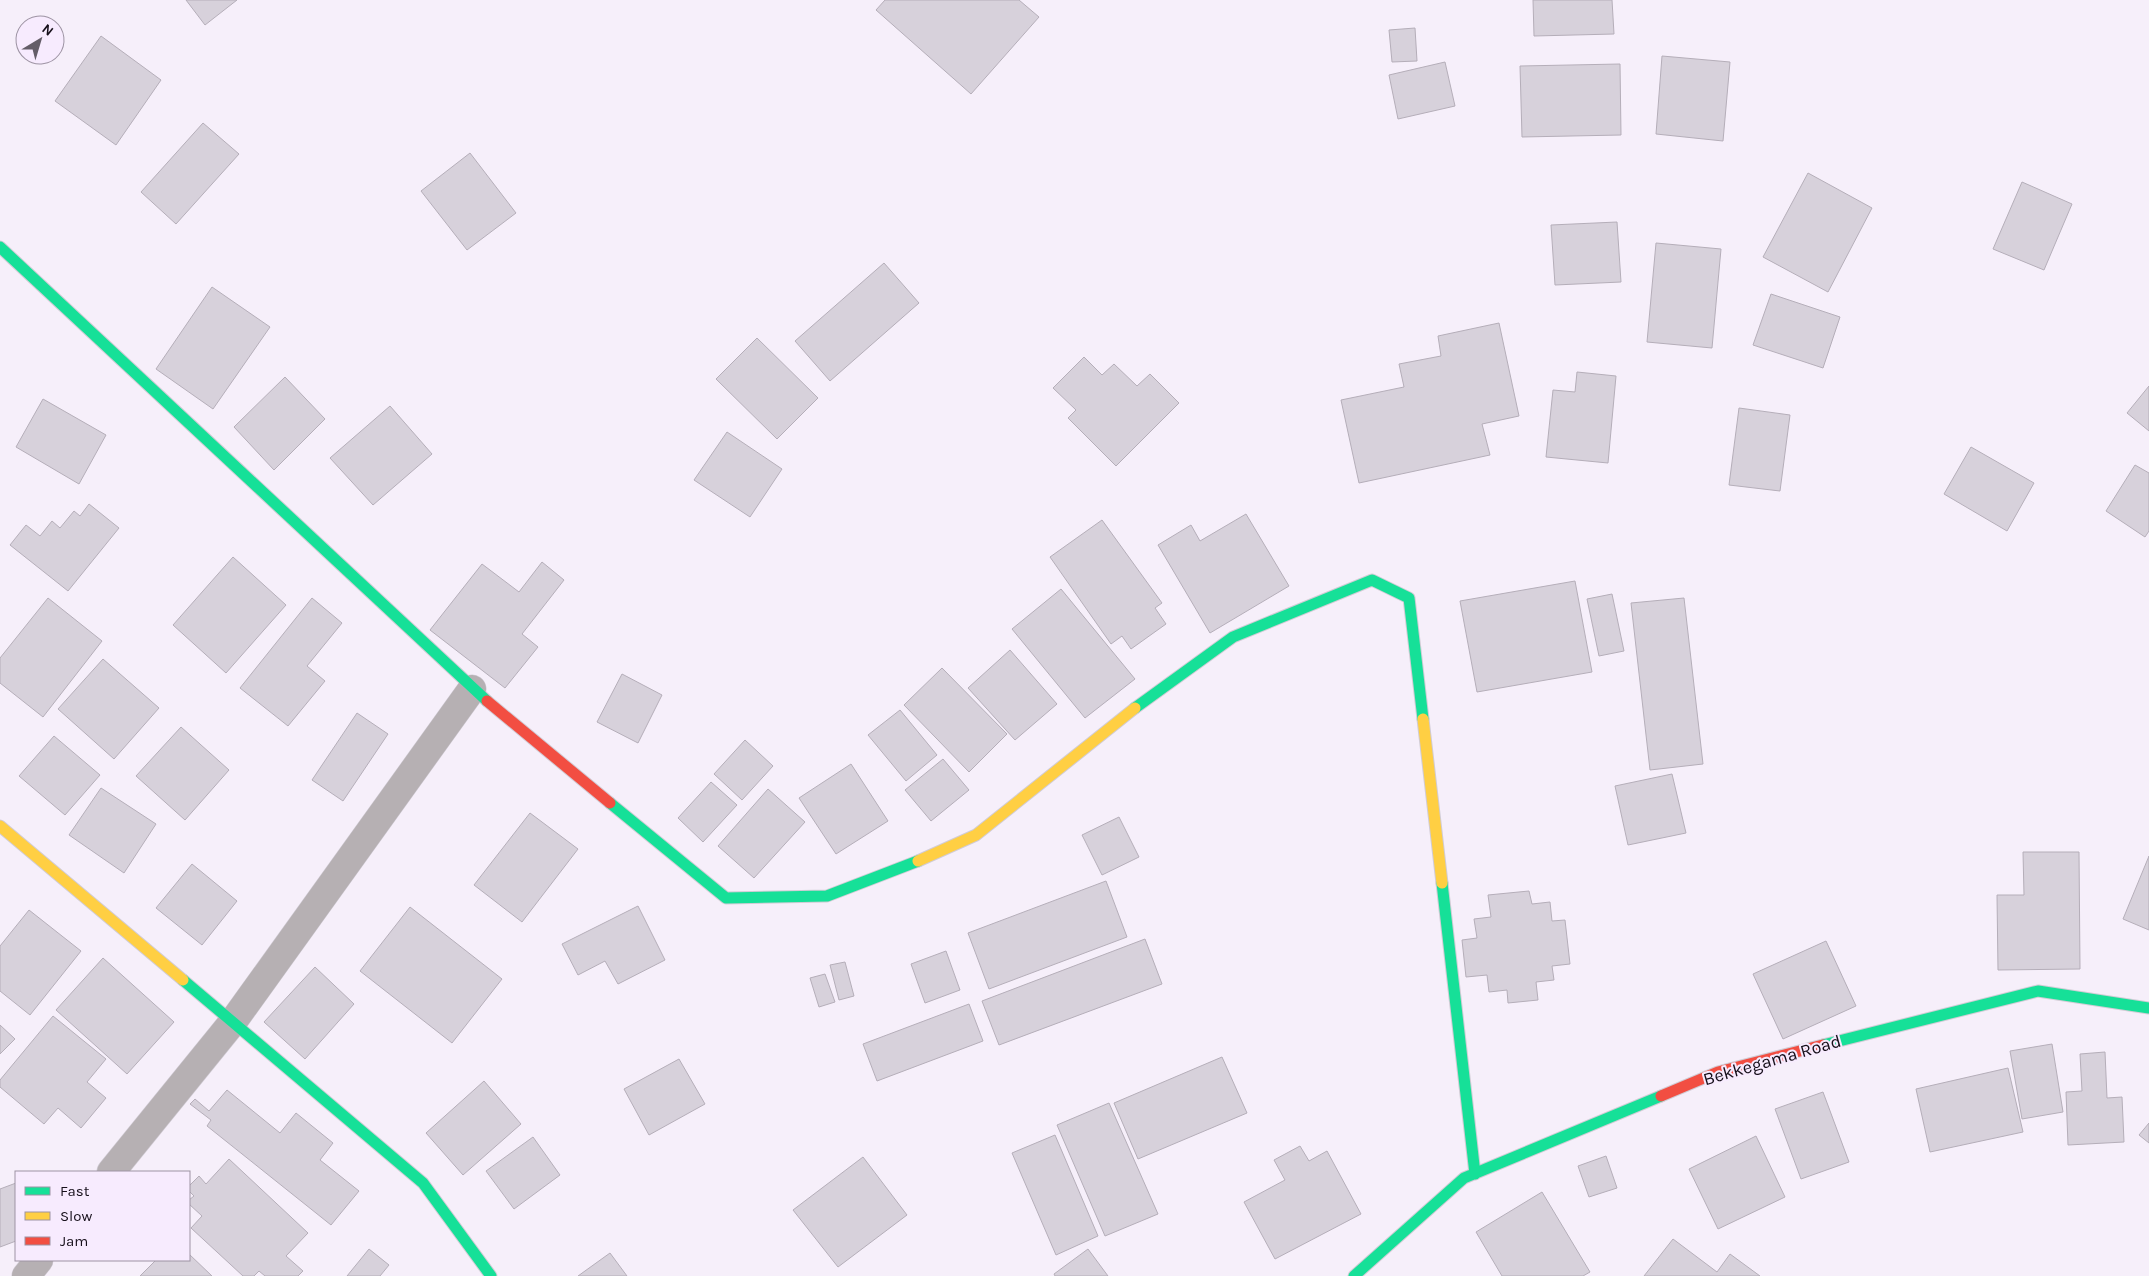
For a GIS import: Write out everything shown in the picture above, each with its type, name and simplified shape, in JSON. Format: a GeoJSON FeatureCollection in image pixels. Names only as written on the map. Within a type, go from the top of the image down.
{"type":"FeatureCollection","features":[{"type":"Feature","properties":{"kind":"street"},"geometry":{"type":"LineString","coordinates":[[0,248],[472,689],[726,898],[827,896],[896,871],[976,836],[1166,683],[1233,637],[1292,610],[1372,580],[1409,598],[1475,1174]]}},
{"type":"Feature","properties":{"kind":"street"},"geometry":{"type":"LineString","coordinates":[[112,1171],[232,1023],[472,689]]}},
{"type":"Feature","properties":{"kind":"street"},"geometry":{"type":"LineString","coordinates":[[0,826],[423,1183],[490,1276]]}},
{"type":"Feature","properties":{"kind":"street","name":"Bekkegama Road"},"geometry":{"type":"LineString","coordinates":[[1354,1276],[1464,1178],[1718,1072],[2038,991],[2149,1008]]}},
{"type":"Feature","properties":{"kind":"street"},"geometry":{"type":"LineString","coordinates":[[26,1276],[38,1261]]}},
{"type":"Feature","properties":{"kind":"building"},"geometry":{"type":"Polygon","coordinates":[[[186,0],[237,0],[205,25],[186,0]]]}},
{"type":"Feature","properties":{"kind":"building"},"geometry":{"type":"Polygon","coordinates":[[[885,0],[1019,0],[1039,17],[971,94],[876,10],[885,0]]]}},
{"type":"Feature","properties":{"kind":"building"},"geometry":{"type":"Polygon","coordinates":[[[1533,0],[1612,0],[1614,34],[1534,36],[1533,0]]]}},
{"type":"Feature","properties":{"kind":"building"},"geometry":{"type":"Polygon","coordinates":[[[1415,28],[1417,61],[1392,62],[1389,30],[1415,28]]]}},
{"type":"Feature","properties":{"kind":"building"},"geometry":{"type":"Polygon","coordinates":[[[101,36],[161,80],[116,145],[55,101],[101,36]]]}},
{"type":"Feature","properties":{"kind":"building"},"geometry":{"type":"Polygon","coordinates":[[[1662,56],[1730,62],[1723,141],[1656,134],[1662,56]]]}},
{"type":"Feature","properties":{"kind":"building"},"geometry":{"type":"Polygon","coordinates":[[[1445,62],[1455,106],[1398,119],[1389,75],[1445,62]]]}},
{"type":"Feature","properties":{"kind":"building"},"geometry":{"type":"Polygon","coordinates":[[[1620,64],[1621,135],[1522,137],[1520,66],[1620,64]]]}},
{"type":"Feature","properties":{"kind":"building"},"geometry":{"type":"Polygon","coordinates":[[[203,123],[239,154],[176,224],[141,192],[203,123]]]}},
{"type":"Feature","properties":{"kind":"building"},"geometry":{"type":"Polygon","coordinates":[[[470,153],[516,213],[467,250],[421,191],[470,153]]]}},
{"type":"Feature","properties":{"kind":"building"},"geometry":{"type":"Polygon","coordinates":[[[1808,173],[1872,208],[1828,292],[1763,257],[1808,173]]]}},
{"type":"Feature","properties":{"kind":"building"},"geometry":{"type":"Polygon","coordinates":[[[2022,182],[2072,204],[2044,270],[1993,249],[2022,182]]]}},
{"type":"Feature","properties":{"kind":"building"},"geometry":{"type":"Polygon","coordinates":[[[1617,222],[1621,282],[1555,285],[1551,225],[1617,222]]]}},
{"type":"Feature","properties":{"kind":"building"},"geometry":{"type":"Polygon","coordinates":[[[1656,243],[1721,249],[1712,348],[1647,342],[1656,243]]]}},
{"type":"Feature","properties":{"kind":"building"},"geometry":{"type":"Polygon","coordinates":[[[884,263],[919,303],[830,381],[795,341],[884,263]]]}},
{"type":"Feature","properties":{"kind":"building"},"geometry":{"type":"Polygon","coordinates":[[[212,287],[270,327],[213,409],[156,369],[212,287]]]}},
{"type":"Feature","properties":{"kind":"building"},"geometry":{"type":"Polygon","coordinates":[[[1771,294],[1840,317],[1823,368],[1753,345],[1771,294]]]}},
{"type":"Feature","properties":{"kind":"building"},"geometry":{"type":"Polygon","coordinates":[[[1499,323],[1519,416],[1482,424],[1490,455],[1359,483],[1341,400],[1404,387],[1399,364],[1441,356],[1438,336],[1499,323]]]}},
{"type":"Feature","properties":{"kind":"building"},"geometry":{"type":"Polygon","coordinates":[[[757,338],[818,398],[777,439],[716,379],[757,338]]]}},
{"type":"Feature","properties":{"kind":"building"},"geometry":{"type":"Polygon","coordinates":[[[1084,357],[1102,375],[1114,364],[1137,386],[1150,374],[1179,403],[1116,466],[1068,418],[1076,410],[1053,388],[1084,357]]]}},
{"type":"Feature","properties":{"kind":"building"},"geometry":{"type":"Polygon","coordinates":[[[1577,372],[1616,376],[1608,463],[1546,457],[1553,390],[1575,392],[1577,372]]]}},
{"type":"Feature","properties":{"kind":"building"},"geometry":{"type":"Polygon","coordinates":[[[285,377],[325,419],[274,470],[234,427],[285,377]]]}},
{"type":"Feature","properties":{"kind":"building"},"geometry":{"type":"Polygon","coordinates":[[[2149,386],[2149,431],[2127,413],[2149,386]]]}},
{"type":"Feature","properties":{"kind":"building"},"geometry":{"type":"Polygon","coordinates":[[[43,399],[106,435],[79,484],[16,447],[43,399]]]}},
{"type":"Feature","properties":{"kind":"building"},"geometry":{"type":"Polygon","coordinates":[[[390,406],[432,454],[373,505],[330,458],[390,406]]]}},
{"type":"Feature","properties":{"kind":"building"},"geometry":{"type":"Polygon","coordinates":[[[1739,408],[1790,415],[1780,491],[1729,485],[1739,408]]]}},
{"type":"Feature","properties":{"kind":"building"},"geometry":{"type":"Polygon","coordinates":[[[727,432],[782,469],[750,517],[694,480],[727,432]]]}},
{"type":"Feature","properties":{"kind":"building"},"geometry":{"type":"Polygon","coordinates":[[[1971,447],[2034,483],[2007,531],[1944,494],[1971,447]]]}},
{"type":"Feature","properties":{"kind":"building"},"geometry":{"type":"Polygon","coordinates":[[[2135,465],[2149,473],[2149,531],[2145,537],[2106,511],[2135,465]]]}},
{"type":"Feature","properties":{"kind":"building"},"geometry":{"type":"Polygon","coordinates":[[[89,504],[119,528],[68,591],[10,545],[26,525],[40,536],[52,521],[60,528],[74,511],[80,516],[89,504]]]}},
{"type":"Feature","properties":{"kind":"building"},"geometry":{"type":"Polygon","coordinates":[[[1246,514],[1289,586],[1210,633],[1158,545],[1191,525],[1200,541],[1246,514]]]}},
{"type":"Feature","properties":{"kind":"building"},"geometry":{"type":"Polygon","coordinates":[[[1102,520],[1162,603],[1155,608],[1166,624],[1131,649],[1122,636],[1111,644],[1050,557],[1102,520]]]}},
{"type":"Feature","properties":{"kind":"building"},"geometry":{"type":"Polygon","coordinates":[[[233,557],[286,605],[226,673],[173,625],[233,557]]]}},
{"type":"Feature","properties":{"kind":"building"},"geometry":{"type":"Polygon","coordinates":[[[542,562],[564,580],[522,634],[538,647],[505,688],[430,630],[482,564],[519,592],[542,562]]]}},
{"type":"Feature","properties":{"kind":"building"},"geometry":{"type":"Polygon","coordinates":[[[1575,581],[1592,672],[1477,692],[1460,601],[1575,581]]]}},
{"type":"Feature","properties":{"kind":"building"},"geometry":{"type":"Polygon","coordinates":[[[1061,589],[1135,679],[1085,718],[1012,629],[1061,589]]]}},
{"type":"Feature","properties":{"kind":"building"},"geometry":{"type":"Polygon","coordinates":[[[1612,594],[1624,651],[1599,656],[1587,599],[1612,594]]]}},
{"type":"Feature","properties":{"kind":"building"},"geometry":{"type":"Polygon","coordinates":[[[48,598],[102,641],[43,717],[0,683],[0,658],[48,598]]]}},
{"type":"Feature","properties":{"kind":"building"},"geometry":{"type":"Polygon","coordinates":[[[312,598],[342,623],[307,666],[325,681],[288,726],[240,688],[312,598]]]}},
{"type":"Feature","properties":{"kind":"building"},"geometry":{"type":"Polygon","coordinates":[[[1684,598],[1703,764],[1650,770],[1631,603],[1684,598]]]}},
{"type":"Feature","properties":{"kind":"building"},"geometry":{"type":"Polygon","coordinates":[[[1010,650],[1057,704],[1015,740],[968,688],[1010,650]]]}},
{"type":"Feature","properties":{"kind":"building"},"geometry":{"type":"Polygon","coordinates":[[[103,659],[159,708],[114,759],[58,709],[103,659]]]}},
{"type":"Feature","properties":{"kind":"building"},"geometry":{"type":"Polygon","coordinates":[[[942,668],[1007,734],[969,772],[904,705],[942,668]]]}},
{"type":"Feature","properties":{"kind":"building"},"geometry":{"type":"Polygon","coordinates":[[[622,674],[662,695],[638,743],[597,722],[622,674]]]}},
{"type":"Feature","properties":{"kind":"building"},"geometry":{"type":"Polygon","coordinates":[[[900,710],[937,755],[906,781],[868,735],[900,710]]]}},
{"type":"Feature","properties":{"kind":"building"},"geometry":{"type":"Polygon","coordinates":[[[357,713],[388,734],[343,801],[312,780],[357,713]]]}},
{"type":"Feature","properties":{"kind":"building"},"geometry":{"type":"Polygon","coordinates":[[[181,727],[229,770],[185,820],[136,776],[181,727]]]}},
{"type":"Feature","properties":{"kind":"building"},"geometry":{"type":"Polygon","coordinates":[[[54,736],[100,775],[65,815],[19,776],[54,736]]]}},
{"type":"Feature","properties":{"kind":"building"},"geometry":{"type":"Polygon","coordinates":[[[745,740],[773,766],[742,800],[714,774],[745,740]]]}},
{"type":"Feature","properties":{"kind":"building"},"geometry":{"type":"Polygon","coordinates":[[[943,759],[969,790],[931,821],[905,790],[943,759]]]}},
{"type":"Feature","properties":{"kind":"building"},"geometry":{"type":"Polygon","coordinates":[[[851,764],[888,821],[836,854],[799,798],[851,764]]]}},
{"type":"Feature","properties":{"kind":"building"},"geometry":{"type":"Polygon","coordinates":[[[1672,774],[1686,833],[1628,845],[1615,786],[1672,774]]]}},
{"type":"Feature","properties":{"kind":"building"},"geometry":{"type":"Polygon","coordinates":[[[711,782],[737,805],[703,842],[678,818],[711,782]]]}},
{"type":"Feature","properties":{"kind":"building"},"geometry":{"type":"Polygon","coordinates":[[[101,788],[156,824],[124,873],[69,835],[101,788]]]}},
{"type":"Feature","properties":{"kind":"building"},"geometry":{"type":"Polygon","coordinates":[[[768,789],[805,822],[754,878],[718,846],[768,789]]]}},
{"type":"Feature","properties":{"kind":"building"},"geometry":{"type":"Polygon","coordinates":[[[530,813],[578,849],[522,922],[474,885],[530,813]]]}},
{"type":"Feature","properties":{"kind":"building"},"geometry":{"type":"Polygon","coordinates":[[[1119,817],[1139,857],[1102,875],[1082,835],[1119,817]]]}},
{"type":"Feature","properties":{"kind":"building"},"geometry":{"type":"Polygon","coordinates":[[[2023,852],[2079,852],[2080,969],[1998,970],[1997,895],[2024,895],[2023,852]]]}},
{"type":"Feature","properties":{"kind":"building"},"geometry":{"type":"Polygon","coordinates":[[[2149,856],[2149,930],[2123,919],[2149,856]]]}},
{"type":"Feature","properties":{"kind":"building"},"geometry":{"type":"Polygon","coordinates":[[[192,864],[237,901],[202,945],[156,908],[192,864]]]}},
{"type":"Feature","properties":{"kind":"building"},"geometry":{"type":"Polygon","coordinates":[[[1106,881],[1127,937],[989,989],[968,933],[1106,881]]]}},
{"type":"Feature","properties":{"kind":"building"},"geometry":{"type":"Polygon","coordinates":[[[1529,891],[1532,904],[1550,902],[1552,921],[1565,920],[1570,964],[1552,966],[1554,980],[1536,982],[1538,1000],[1508,1003],[1507,990],[1489,992],[1487,975],[1466,977],[1462,940],[1477,938],[1474,919],[1491,917],[1488,895],[1529,891]]]}},
{"type":"Feature","properties":{"kind":"building"},"geometry":{"type":"Polygon","coordinates":[[[638,906],[665,960],[618,984],[605,961],[578,975],[562,944],[638,906]]]}},
{"type":"Feature","properties":{"kind":"building"},"geometry":{"type":"Polygon","coordinates":[[[410,907],[502,979],[452,1043],[360,971],[410,907]]]}},
{"type":"Feature","properties":{"kind":"building"},"geometry":{"type":"Polygon","coordinates":[[[29,910],[81,951],[30,1015],[0,991],[0,946],[29,910]]]}},
{"type":"Feature","properties":{"kind":"building"},"geometry":{"type":"Polygon","coordinates":[[[1145,939],[1162,984],[999,1045],[982,1001],[1145,939]]]}},
{"type":"Feature","properties":{"kind":"building"},"geometry":{"type":"Polygon","coordinates":[[[1826,941],[1856,1006],[1783,1039],[1753,974],[1826,941]]]}},
{"type":"Feature","properties":{"kind":"building"},"geometry":{"type":"Polygon","coordinates":[[[946,951],[960,990],[925,1003],[911,964],[946,951]]]}},
{"type":"Feature","properties":{"kind":"building"},"geometry":{"type":"Polygon","coordinates":[[[103,958],[174,1022],[127,1074],[56,1010],[103,958]]]}},
{"type":"Feature","properties":{"kind":"building"},"geometry":{"type":"Polygon","coordinates":[[[845,962],[854,996],[839,1000],[830,965],[845,962]]]}},
{"type":"Feature","properties":{"kind":"building"},"geometry":{"type":"Polygon","coordinates":[[[315,967],[354,1004],[305,1059],[264,1022],[315,967]]]}},
{"type":"Feature","properties":{"kind":"building"},"geometry":{"type":"Polygon","coordinates":[[[825,974],[835,1002],[819,1007],[810,978],[825,974]]]}},
{"type":"Feature","properties":{"kind":"building"},"geometry":{"type":"Polygon","coordinates":[[[969,1004],[983,1041],[877,1081],[863,1044],[969,1004]]]}},
{"type":"Feature","properties":{"kind":"building"},"geometry":{"type":"Polygon","coordinates":[[[53,1016],[106,1059],[87,1082],[106,1098],[81,1128],[58,1108],[44,1124],[0,1087],[0,1080],[53,1016]]]}},
{"type":"Feature","properties":{"kind":"building"},"geometry":{"type":"Polygon","coordinates":[[[0,1025],[15,1039],[0,1054],[0,1025]]]}},
{"type":"Feature","properties":{"kind":"building"},"geometry":{"type":"Polygon","coordinates":[[[2052,1044],[2063,1112],[2022,1119],[2010,1051],[2052,1044]]]}},
{"type":"Feature","properties":{"kind":"building"},"geometry":{"type":"Polygon","coordinates":[[[2105,1052],[2107,1098],[2122,1097],[2124,1142],[2068,1145],[2066,1092],[2082,1091],[2080,1054],[2105,1052]]]}},
{"type":"Feature","properties":{"kind":"building"},"geometry":{"type":"Polygon","coordinates":[[[1222,1057],[1247,1113],[1138,1159],[1114,1103],[1222,1057]]]}},
{"type":"Feature","properties":{"kind":"building"},"geometry":{"type":"Polygon","coordinates":[[[679,1059],[705,1104],[649,1135],[624,1089],[679,1059]]]}},
{"type":"Feature","properties":{"kind":"building"},"geometry":{"type":"Polygon","coordinates":[[[2008,1068],[2023,1132],[1930,1152],[1916,1089],[2008,1068]]]}},
{"type":"Feature","properties":{"kind":"building"},"geometry":{"type":"Polygon","coordinates":[[[484,1081],[521,1124],[463,1175],[426,1133],[484,1081]]]}},
{"type":"Feature","properties":{"kind":"building"},"geometry":{"type":"Polygon","coordinates":[[[227,1090],[280,1133],[296,1113],[333,1143],[320,1160],[359,1191],[331,1225],[207,1126],[211,1120],[190,1104],[195,1099],[209,1111],[227,1090]]]}},
{"type":"Feature","properties":{"kind":"building"},"geometry":{"type":"Polygon","coordinates":[[[1823,1092],[1849,1162],[1801,1179],[1775,1109],[1823,1092]]]}},
{"type":"Feature","properties":{"kind":"building"},"geometry":{"type":"Polygon","coordinates":[[[1109,1103],[1158,1214],[1105,1236],[1057,1125],[1109,1103]]]}},
{"type":"Feature","properties":{"kind":"building"},"geometry":{"type":"Polygon","coordinates":[[[2149,1123],[2149,1143],[2139,1135],[2149,1123]]]}},
{"type":"Feature","properties":{"kind":"building"},"geometry":{"type":"Polygon","coordinates":[[[1055,1135],[1098,1236],[1056,1255],[1012,1153],[1055,1135]]]}},
{"type":"Feature","properties":{"kind":"building"},"geometry":{"type":"Polygon","coordinates":[[[1756,1136],[1785,1197],[1718,1229],[1689,1169],[1756,1136]]]}},
{"type":"Feature","properties":{"kind":"building"},"geometry":{"type":"Polygon","coordinates":[[[533,1137],[560,1175],[514,1209],[486,1171],[533,1137]]]}},
{"type":"Feature","properties":{"kind":"building"},"geometry":{"type":"Polygon","coordinates":[[[1300,1146],[1309,1161],[1327,1151],[1361,1214],[1275,1259],[1244,1202],[1285,1180],[1274,1160],[1300,1146]]]}},
{"type":"Feature","properties":{"kind":"building"},"geometry":{"type":"Polygon","coordinates":[[[1606,1156],[1617,1188],[1589,1197],[1578,1166],[1606,1156]]]}},
{"type":"Feature","properties":{"kind":"building"},"geometry":{"type":"Polygon","coordinates":[[[863,1157],[907,1215],[838,1267],[793,1210],[863,1157]]]}},
{"type":"Feature","properties":{"kind":"building"},"geometry":{"type":"Polygon","coordinates":[[[229,1159],[308,1233],[286,1256],[303,1271],[298,1276],[265,1276],[259,1271],[254,1276],[243,1276],[191,1228],[202,1216],[190,1205],[190,1199],[194,1196],[190,1192],[190,1185],[199,1176],[206,1184],[229,1159]]]}},
{"type":"Feature","properties":{"kind":"building"},"geometry":{"type":"Polygon","coordinates":[[[15,1183],[15,1241],[0,1247],[0,1189],[15,1183]]]}},
{"type":"Feature","properties":{"kind":"building"},"geometry":{"type":"Polygon","coordinates":[[[1542,1192],[1590,1272],[1583,1276],[1502,1276],[1476,1232],[1542,1192]]]}},
{"type":"Feature","properties":{"kind":"building"},"geometry":{"type":"Polygon","coordinates":[[[1673,1239],[1717,1272],[1730,1254],[1760,1276],[1644,1276],[1673,1239]]]}},
{"type":"Feature","properties":{"kind":"building"},"geometry":{"type":"Polygon","coordinates":[[[369,1249],[389,1265],[380,1276],[347,1276],[369,1249]]]}},
{"type":"Feature","properties":{"kind":"building"},"geometry":{"type":"Polygon","coordinates":[[[1088,1249],[1108,1276],[1055,1276],[1054,1274],[1088,1249]]]}},
{"type":"Feature","properties":{"kind":"building"},"geometry":{"type":"Polygon","coordinates":[[[610,1253],[627,1276],[578,1276],[610,1253]]]}},
{"type":"Feature","properties":{"kind":"building"},"geometry":{"type":"Polygon","coordinates":[[[190,1255],[212,1276],[140,1276],[155,1261],[190,1261],[190,1255]]]}},
{"type":"Feature","properties":{"kind":"traffic: fast"},"geometry":{"type":"LineString","coordinates":[[0,247],[487,701]]}},
{"type":"Feature","properties":{"kind":"traffic: fast"},"geometry":{"type":"LineString","coordinates":[[1135,708],[1233,637],[1372,580],[1409,598],[1423,719]]}},
{"type":"Feature","properties":{"kind":"traffic: fast"},"geometry":{"type":"LineString","coordinates":[[610,803],[726,898],[827,896],[918,861]]}},
{"type":"Feature","properties":{"kind":"traffic: fast"},"geometry":{"type":"LineString","coordinates":[[1442,883],[1475,1174]]}},
{"type":"Feature","properties":{"kind":"traffic: fast"},"geometry":{"type":"LineString","coordinates":[[183,980],[423,1183],[491,1276]]}},
{"type":"Feature","properties":{"kind":"traffic: fast"},"geometry":{"type":"LineString","coordinates":[[1823,1045],[2038,991],[2149,1008]]}},
{"type":"Feature","properties":{"kind":"traffic: fast"},"geometry":{"type":"LineString","coordinates":[[1354,1276],[1464,1178],[1661,1096]]}},
{"type":"Feature","properties":{"kind":"traffic: slow"},"geometry":{"type":"LineString","coordinates":[[918,861],[976,835],[1135,708]]}},
{"type":"Feature","properties":{"kind":"traffic: slow"},"geometry":{"type":"LineString","coordinates":[[1423,719],[1442,883]]}},
{"type":"Feature","properties":{"kind":"traffic: slow"},"geometry":{"type":"LineString","coordinates":[[0,826],[183,980]]}},
{"type":"Feature","properties":{"kind":"traffic: jam"},"geometry":{"type":"LineString","coordinates":[[487,701],[610,803]]}},
{"type":"Feature","properties":{"kind":"traffic: jam"},"geometry":{"type":"LineString","coordinates":[[1661,1096],[1718,1072],[1823,1045]]}}]}
